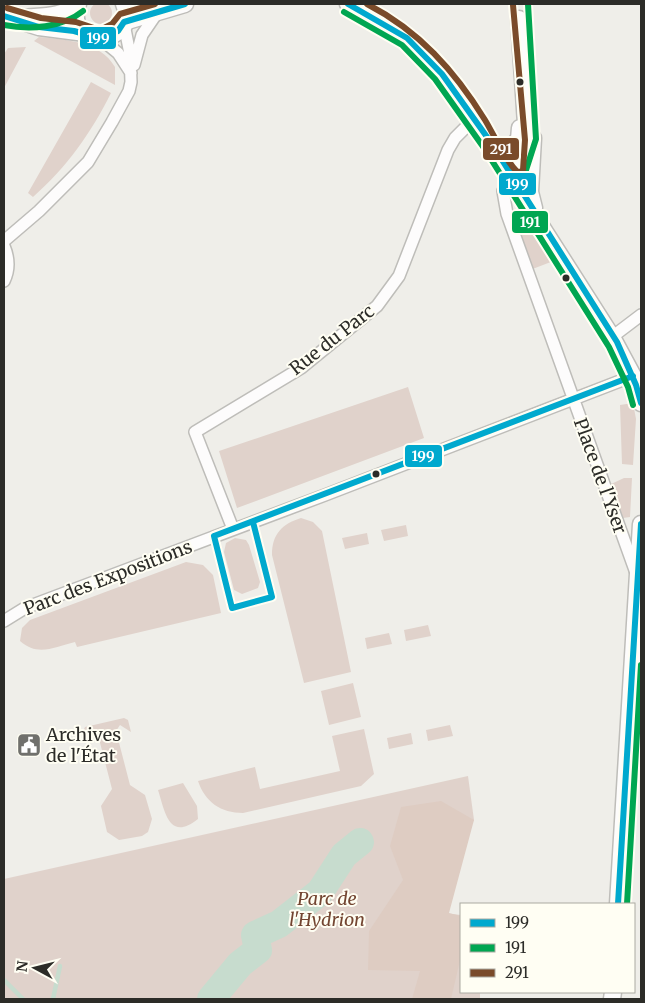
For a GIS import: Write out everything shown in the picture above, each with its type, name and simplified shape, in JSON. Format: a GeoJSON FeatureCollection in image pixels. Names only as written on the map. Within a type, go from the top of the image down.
{"type":"FeatureCollection","features":[{"type":"Feature","properties":{"kind":"main road"},"geometry":{"type":"LineString","coordinates":[[8,17],[39,27],[85,33],[102,38],[118,32],[124,23],[126,16],[124,4]]}},
{"type":"Feature","properties":{"kind":"main road"},"geometry":{"type":"LineString","coordinates":[[124,23],[185,4]]}},
{"type":"Feature","properties":{"kind":"main road"},"geometry":{"type":"LineString","coordinates":[[348,4],[388,26],[422,51],[438,68],[488,141],[637,374],[641,403]]}},
{"type":"Feature","properties":{"kind":"main road"},"geometry":{"type":"LineString","coordinates":[[8,17],[61,14],[68,12],[77,5]]}},
{"type":"Feature","properties":{"kind":"main road"},"geometry":{"type":"LineString","coordinates":[[77,5],[75,16],[78,26],[85,33]]}},
{"type":"Feature","properties":{"kind":"main road"},"geometry":{"type":"LineString","coordinates":[[488,141],[506,153],[519,139],[521,114],[518,44],[520,9]]}},
{"type":"Feature","properties":{"kind":"main road"},"geometry":{"type":"LineString","coordinates":[[520,9],[534,140],[530,192],[537,220]]}},
{"type":"Feature","properties":{"kind":"main road"},"geometry":{"type":"LineString","coordinates":[[512,180],[527,139],[520,9]]}},
{"type":"Feature","properties":{"kind":"main road"},"geometry":{"type":"LineString","coordinates":[[512,180],[523,182],[531,174]]}},
{"type":"Feature","properties":{"kind":"main road","name":"Place de l'Yser"},"geometry":{"type":"LineString","coordinates":[[638,580],[641,524]]}},
{"type":"Feature","properties":{"kind":"main road"},"geometry":{"type":"LineString","coordinates":[[618,903],[639,612],[638,580]]}},
{"type":"Feature","properties":{"kind":"street"},"geometry":{"type":"LineString","coordinates":[[4,241],[39,211],[88,162],[129,91],[131,74],[142,35],[156,13]]}},
{"type":"Feature","properties":{"kind":"street"},"geometry":{"type":"LineString","coordinates":[[124,23],[131,74]]}},
{"type":"Feature","properties":{"kind":"street"},"geometry":{"type":"LineString","coordinates":[[102,38],[118,52],[131,74]]}},
{"type":"Feature","properties":{"kind":"street","name":"Rue du Parc"},"geometry":{"type":"LineString","coordinates":[[233,529],[196,432],[300,368],[377,306],[399,276],[448,150],[455,138],[474,120]]}},
{"type":"Feature","properties":{"kind":"street","name":"Place de l'Yser"},"geometry":{"type":"LineString","coordinates":[[512,180],[503,191],[507,214],[638,580]]}},
{"type":"Feature","properties":{"kind":"street"},"geometry":{"type":"LineString","coordinates":[[4,246],[9,257],[7,275],[4,281]]}},
{"type":"Feature","properties":{"kind":"street"},"geometry":{"type":"LineString","coordinates":[[612,336],[641,315]]}},
{"type":"Feature","properties":{"kind":"street","name":"Parc des Expositions"},"geometry":{"type":"LineString","coordinates":[[4,621],[25,608],[637,374]]}},
{"type":"Feature","properties":{"kind":"green space"},"geometry":{"type":"Polygon","coordinates":[[[101,2],[109,5],[112,13],[109,21],[101,24],[93,21],[90,13],[93,5],[101,2]]]}},
{"type":"Feature","properties":{"kind":"green space"},"geometry":{"type":"Polygon","coordinates":[[[39,37],[81,43],[101,52],[109,58],[115,67],[115,85],[34,41],[39,37]]]}},
{"type":"Feature","properties":{"kind":"green space"},"geometry":{"type":"Polygon","coordinates":[[[26,47],[4,88],[4,54],[8,48],[26,47]]]}},
{"type":"Feature","properties":{"kind":"green space"},"geometry":{"type":"Polygon","coordinates":[[[91,82],[111,93],[77,149],[57,174],[33,197],[28,193],[91,82]]]}},
{"type":"Feature","properties":{"kind":"green space"},"geometry":{"type":"Polygon","coordinates":[[[526,213],[556,260],[530,270],[513,219],[526,213]]]}},
{"type":"Feature","properties":{"kind":"green space"},"geometry":{"type":"Polygon","coordinates":[[[408,387],[424,438],[237,508],[219,451],[408,387]]]}},
{"type":"Feature","properties":{"kind":"green space"},"geometry":{"type":"Polygon","coordinates":[[[633,403],[636,419],[633,465],[622,464],[620,405],[633,403]]]}},
{"type":"Feature","properties":{"kind":"green space"},"geometry":{"type":"Polygon","coordinates":[[[624,478],[632,478],[630,517],[623,518],[609,485],[624,478]]]}},
{"type":"Feature","properties":{"kind":"green space"},"geometry":{"type":"Polygon","coordinates":[[[301,518],[313,522],[322,531],[351,672],[304,683],[272,555],[274,541],[279,531],[288,523],[301,518]]]}},
{"type":"Feature","properties":{"kind":"green space"},"geometry":{"type":"Polygon","coordinates":[[[406,525],[408,536],[384,541],[381,530],[406,525]]]}},
{"type":"Feature","properties":{"kind":"green space"},"geometry":{"type":"Polygon","coordinates":[[[367,533],[369,544],[345,549],[342,538],[367,533]]]}},
{"type":"Feature","properties":{"kind":"green space"},"geometry":{"type":"Polygon","coordinates":[[[235,538],[246,540],[249,545],[260,582],[258,588],[242,594],[234,590],[224,552],[226,543],[235,538]]]}},
{"type":"Feature","properties":{"kind":"green space"},"geometry":{"type":"Polygon","coordinates":[[[186,562],[203,565],[213,575],[221,613],[77,647],[75,642],[40,650],[33,649],[20,641],[22,628],[30,620],[186,562]]]}},
{"type":"Feature","properties":{"kind":"green space"},"geometry":{"type":"Polygon","coordinates":[[[428,625],[431,636],[406,641],[404,630],[428,625]]]}},
{"type":"Feature","properties":{"kind":"green space"},"geometry":{"type":"Polygon","coordinates":[[[389,633],[392,644],[367,649],[365,638],[389,633]]]}},
{"type":"Feature","properties":{"kind":"green space"},"geometry":{"type":"Polygon","coordinates":[[[353,683],[361,717],[329,725],[321,691],[353,683]]]}},
{"type":"Feature","properties":{"kind":"green space"},"geometry":{"type":"Polygon","coordinates":[[[124,718],[128,720],[131,732],[120,725],[116,731],[130,785],[145,795],[152,819],[148,832],[142,836],[119,840],[107,832],[101,806],[112,789],[98,735],[92,731],[86,743],[83,731],[85,727],[124,718]]]}},
{"type":"Feature","properties":{"kind":"green space"},"geometry":{"type":"Polygon","coordinates":[[[450,725],[453,736],[428,741],[426,730],[450,725]]]}},
{"type":"Feature","properties":{"kind":"green space"},"geometry":{"type":"Polygon","coordinates":[[[364,729],[374,774],[361,786],[243,813],[228,811],[215,805],[205,795],[198,781],[255,767],[260,789],[340,771],[332,736],[364,729]]]}},
{"type":"Feature","properties":{"kind":"green space"},"geometry":{"type":"Polygon","coordinates":[[[411,733],[413,744],[389,749],[387,738],[411,733]]]}},
{"type":"Feature","properties":{"kind":"green space","name":"Parc de l'Hydrion"},"geometry":{"type":"Polygon","coordinates":[[[468,776],[474,820],[418,910],[460,915],[460,993],[480,993],[480,999],[4,999],[4,879],[468,776]]]}},
{"type":"Feature","properties":{"kind":"green space"},"geometry":{"type":"Polygon","coordinates":[[[183,783],[197,806],[198,819],[180,827],[174,826],[166,815],[158,790],[183,783]]]}},
{"type":"Feature","properties":{"kind":"shaded area"},"geometry":{"type":"Polygon","coordinates":[[[441,801],[474,820],[449,913],[460,916],[460,960],[451,999],[412,999],[420,971],[368,970],[369,931],[403,880],[390,846],[401,807],[441,801]]]}},
{"type":"Feature","properties":{"kind":"waterway"},"geometry":{"type":"LineString","coordinates":[[211,999],[240,964],[258,950],[255,935],[279,924],[320,892],[344,855],[360,842]]}},
{"type":"Feature","properties":{"kind":"waterway"},"geometry":{"type":"LineString","coordinates":[[53,999],[60,966]]}},
{"type":"Feature","properties":{"kind":"waterway"},"geometry":{"type":"LineString","coordinates":[[4,980],[23,999]]}},
{"type":"Feature","properties":{"kind":"transit line","name":"291"},"geometry":{"type":"LineString","coordinates":[[7,8],[41,18],[76,22],[100,30],[112,24],[120,14],[155,4]]}},
{"type":"Feature","properties":{"kind":"transit line","name":"199"},"geometry":{"type":"LineString","coordinates":[[4,16],[39,27],[74,31],[101,39],[118,31],[124,22],[185,4]]}},
{"type":"Feature","properties":{"kind":"transit line","name":"199"},"geometry":{"type":"LineString","coordinates":[[348,4],[407,38],[442,74],[492,144],[617,342],[636,385],[641,403]]}},
{"type":"Feature","properties":{"kind":"transit line","name":"291"},"geometry":{"type":"LineString","coordinates":[[367,4],[403,26],[448,68],[485,120],[506,157],[519,173],[523,170],[525,140],[513,5]]}},
{"type":"Feature","properties":{"kind":"transit line","name":"191"},"geometry":{"type":"LineString","coordinates":[[518,183],[526,170],[536,139],[528,4]]}},
{"type":"Feature","properties":{"kind":"transit line","name":"191"},"geometry":{"type":"LineString","coordinates":[[4,25],[14,27],[45,26],[65,21],[83,11]]}},
{"type":"Feature","properties":{"kind":"transit line","name":"191"},"geometry":{"type":"LineString","coordinates":[[344,12],[402,45],[435,79],[484,148],[609,347],[628,387],[633,405]]}},
{"type":"Feature","properties":{"kind":"transit line","name":"199"},"geometry":{"type":"LineString","coordinates":[[214,536],[633,376]]}},
{"type":"Feature","properties":{"kind":"transit line","name":"199"},"geometry":{"type":"LineString","coordinates":[[214,536],[232,608],[272,597],[253,522]]}},
{"type":"Feature","properties":{"kind":"transit line","name":"199"},"geometry":{"type":"LineString","coordinates":[[618,903],[641,524]]}},
{"type":"Feature","properties":{"kind":"transit line","name":"191"},"geometry":{"type":"LineString","coordinates":[[627,903],[641,665]]}},
{"type":"Feature","properties":{"kind":"place","name":"Archives de l'État"},"geometry":{"type":"Point","coordinates":[29,745]}}]}
